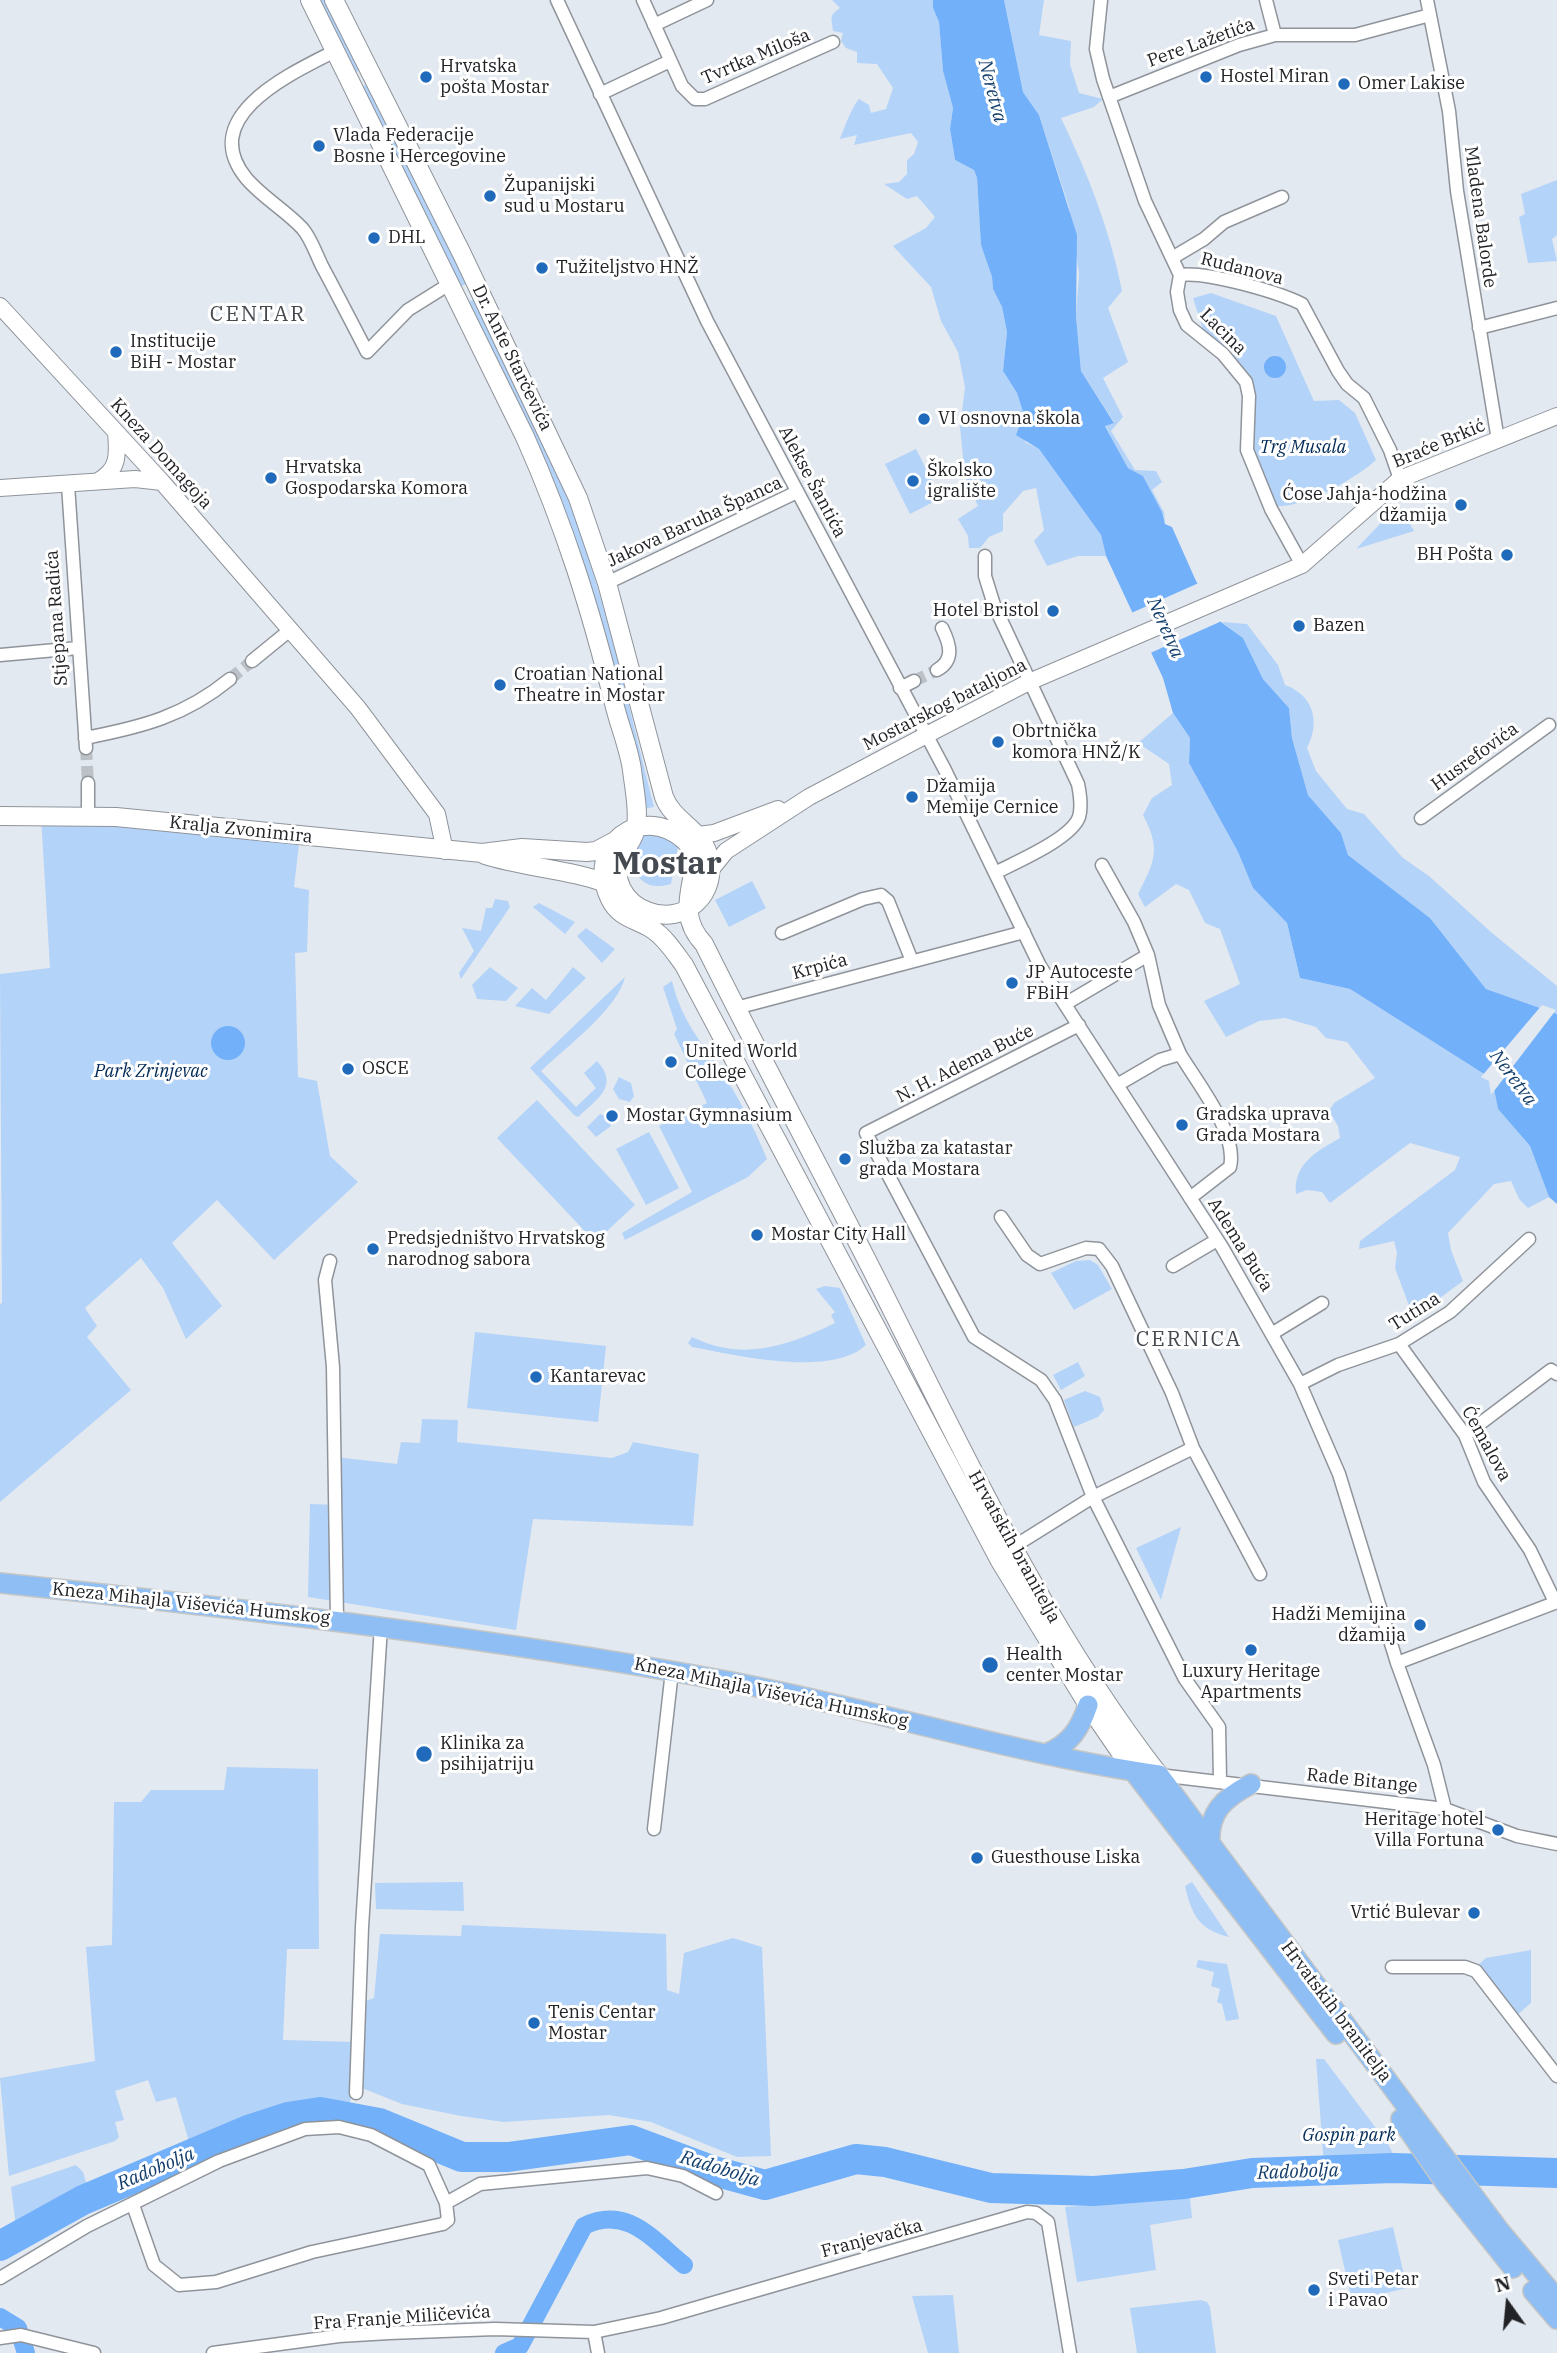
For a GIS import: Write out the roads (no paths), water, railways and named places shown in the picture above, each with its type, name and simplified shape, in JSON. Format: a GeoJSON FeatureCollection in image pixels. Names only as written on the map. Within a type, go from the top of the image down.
{"type":"FeatureCollection","features":[{"type":"Feature","properties":{"kind":"main road"},"geometry":{"type":"LineString","coordinates":[[310,0],[328,54],[451,283],[558,510],[586,594],[623,742],[632,767],[620,861],[622,889]]}},
{"type":"Feature","properties":{"kind":"main road","name":"Dr. Ante Starčevića"},"geometry":{"type":"LineString","coordinates":[[334,0],[547,428],[578,498],[607,583],[668,808],[699,836]]}},
{"type":"Feature","properties":{"kind":"main road","name":"Dr. Ante Starčevića"},"geometry":{"type":"LineString","coordinates":[[646,734],[643,748],[649,782],[660,818],[690,846],[695,858],[687,898],[694,906]]}},
{"type":"Feature","properties":{"kind":"main road","name":"Kralja Zvonimira"},"geometry":{"type":"LineString","coordinates":[[0,816],[88,816],[482,853],[522,848],[596,851],[623,834]]}},
{"type":"Feature","properties":{"kind":"main road"},"geometry":{"type":"LineString","coordinates":[[623,834],[673,833]]}},
{"type":"Feature","properties":{"kind":"main road"},"geometry":{"type":"LineString","coordinates":[[623,834],[603,868],[604,882],[617,908],[634,922],[653,929],[684,965]]}},
{"type":"Feature","properties":{"kind":"main road"},"geometry":{"type":"LineString","coordinates":[[653,913],[669,914],[694,906],[707,891],[708,853],[699,836]]}},
{"type":"Feature","properties":{"kind":"main road","name":"Kralja Zvonimira"},"geometry":{"type":"LineString","coordinates":[[482,853],[514,864],[563,870],[604,882],[622,889],[631,902],[653,913]]}},
{"type":"Feature","properties":{"kind":"main road","name":"Hrvatskih branitelja"},"geometry":{"type":"LineString","coordinates":[[694,906],[696,935],[704,944],[1013,1547],[1082,1665],[1415,2126]]}},
{"type":"Feature","properties":{"kind":"main road"},"geometry":{"type":"LineString","coordinates":[[653,913],[666,925],[678,943],[684,965],[994,1551],[1088,1705],[1134,1772],[1415,2126],[1557,2319]]}},
{"type":"Feature","properties":{"kind":"main road","name":"Kneza Mihajla Viševića Humskog"},"geometry":{"type":"LineString","coordinates":[[0,1583],[337,1620],[672,1671],[805,1696],[1046,1754],[1159,1775]]}},
{"type":"Feature","properties":{"kind":"main road"},"geometry":{"type":"LineString","coordinates":[[1046,1754],[1070,1739],[1081,1726],[1088,1705]]}},
{"type":"Feature","properties":{"kind":"main road"},"geometry":{"type":"LineString","coordinates":[[1210,1844],[1210,1826],[1219,1806],[1251,1784]]}},
{"type":"Feature","properties":{"kind":"main road"},"geometry":{"type":"LineString","coordinates":[[1453,2180],[1557,2300]]}},
{"type":"Feature","properties":{"kind":"street"},"geometry":{"type":"LineString","coordinates":[[557,0],[600,94],[670,61]]}},
{"type":"Feature","properties":{"kind":"street","name":"Tvrtka Miloša"},"geometry":{"type":"LineString","coordinates":[[643,0],[682,86],[695,99],[705,99],[833,42]]}},
{"type":"Feature","properties":{"kind":"street"},"geometry":{"type":"LineString","coordinates":[[654,24],[707,0]]}},
{"type":"Feature","properties":{"kind":"street","name":"Lacina"},"geometry":{"type":"LineString","coordinates":[[1101,0],[1096,49],[1109,97],[1145,201],[1180,275],[1177,292],[1187,325],[1223,354],[1246,383],[1249,396],[1247,450],[1271,509],[1302,565]]}},
{"type":"Feature","properties":{"kind":"street"},"geometry":{"type":"LineString","coordinates":[[1266,0],[1275,35]]}},
{"type":"Feature","properties":{"kind":"street","name":"Mladena Balorde"},"geometry":{"type":"LineString","coordinates":[[1427,0],[1449,111],[1457,191],[1498,440]]}},
{"type":"Feature","properties":{"kind":"street","name":"Pere Lažetića"},"geometry":{"type":"LineString","coordinates":[[1109,97],[1239,45],[1275,35],[1355,35],[1430,15]]}},
{"type":"Feature","properties":{"kind":"street","name":"Dr. Ante Starčevića"},"geometry":{"type":"LineString","coordinates":[[328,54],[258,94],[243,111],[234,131],[232,152],[237,164],[257,190],[303,229],[367,352],[408,310],[451,283]]}},
{"type":"Feature","properties":{"kind":"street","name":"Alekse Šantića"},"geometry":{"type":"LineString","coordinates":[[600,94],[708,321],[926,736]]}},
{"type":"Feature","properties":{"kind":"street","name":"Rudanova"},"geometry":{"type":"LineString","coordinates":[[1172,258],[1224,222],[1282,197]]}},
{"type":"Feature","properties":{"kind":"street","name":"Rudanova"},"geometry":{"type":"LineString","coordinates":[[1180,275],[1201,275],[1276,293],[1302,304],[1338,371],[1347,384],[1364,398],[1390,450],[1400,479]]}},
{"type":"Feature","properties":{"kind":"street","name":"Kneza Domagoja"},"geometry":{"type":"LineString","coordinates":[[0,306],[162,482],[358,708],[441,821],[445,851]]}},
{"type":"Feature","properties":{"kind":"street"},"geometry":{"type":"LineString","coordinates":[[1479,328],[1557,308]]}},
{"type":"Feature","properties":{"kind":"street","name":"Braće Brkić"},"geometry":{"type":"LineString","coordinates":[[1243,592],[1302,565],[1400,479],[1557,416]]}},
{"type":"Feature","properties":{"kind":"street"},"geometry":{"type":"LineString","coordinates":[[96,482],[111,474],[116,465],[116,432]]}},
{"type":"Feature","properties":{"kind":"street"},"geometry":{"type":"LineString","coordinates":[[0,488],[135,479],[162,482]]}},
{"type":"Feature","properties":{"kind":"street","name":"Stjepana Radića"},"geometry":{"type":"LineString","coordinates":[[68,485],[85,743],[184,711],[230,678]]}},
{"type":"Feature","properties":{"kind":"street","name":"Jakova Baruha Španca"},"geometry":{"type":"LineString","coordinates":[[607,583],[797,492]]}},
{"type":"Feature","properties":{"kind":"street"},"geometry":{"type":"LineString","coordinates":[[985,556],[985,576],[994,605],[1078,784],[1079,816],[1065,835],[995,873]]}},
{"type":"Feature","properties":{"kind":"street","name":"Mostarskog bataljona"},"geometry":{"type":"LineString","coordinates":[[709,872],[726,851],[809,797],[1029,682],[1243,592]]}},
{"type":"Feature","properties":{"kind":"street"},"geometry":{"type":"LineString","coordinates":[[937,670],[946,665],[949,658],[942,628]]}},
{"type":"Feature","properties":{"kind":"street"},"geometry":{"type":"LineString","coordinates":[[252,661],[290,630]]}},
{"type":"Feature","properties":{"kind":"street"},"geometry":{"type":"LineString","coordinates":[[0,655],[78,648]]}},
{"type":"Feature","properties":{"kind":"street"},"geometry":{"type":"LineString","coordinates":[[900,688],[914,681]]}},
{"type":"Feature","properties":{"kind":"street","name":"Husrefovića"},"geometry":{"type":"LineString","coordinates":[[1421,818],[1549,725]]}},
{"type":"Feature","properties":{"kind":"street","name":"Adema Buća"},"geometry":{"type":"LineString","coordinates":[[926,736],[1024,932],[1065,1003],[1217,1240],[1300,1384],[1339,1474],[1397,1663],[1434,1765],[1445,1809]]}},
{"type":"Feature","properties":{"kind":"street"},"geometry":{"type":"LineString","coordinates":[[88,783],[88,816]]}},
{"type":"Feature","properties":{"kind":"street","name":"Mostarskog bataljona"},"geometry":{"type":"LineString","coordinates":[[673,833],[699,836],[727,829],[809,797]]}},
{"type":"Feature","properties":{"kind":"street"},"geometry":{"type":"LineString","coordinates":[[1102,865],[1134,922],[1148,955],[1159,1005],[1180,1054],[1228,1135],[1233,1153],[1230,1167],[1190,1198]]}},
{"type":"Feature","properties":{"kind":"street"},"geometry":{"type":"LineString","coordinates":[[782,933],[863,899],[881,895],[888,901],[912,961]]}},
{"type":"Feature","properties":{"kind":"street","name":"Krpića"},"geometry":{"type":"LineString","coordinates":[[736,1008],[1024,932]]}},
{"type":"Feature","properties":{"kind":"street"},"geometry":{"type":"LineString","coordinates":[[1065,1003],[1148,955]]}},
{"type":"Feature","properties":{"kind":"street","name":"N. H. Adema Buće"},"geometry":{"type":"LineString","coordinates":[[1079,1025],[866,1132],[974,1337],[1041,1380],[1055,1400],[1093,1497]]}},
{"type":"Feature","properties":{"kind":"street"},"geometry":{"type":"LineString","coordinates":[[1117,1085],[1160,1060],[1180,1054]]}},
{"type":"Feature","properties":{"kind":"street"},"geometry":{"type":"LineString","coordinates":[[1001,1217],[1027,1255],[1040,1264],[1086,1248],[1100,1250],[1122,1285],[1172,1393],[1193,1448],[1260,1574]]}},
{"type":"Feature","properties":{"kind":"street","name":"Tutina"},"geometry":{"type":"LineString","coordinates":[[1300,1384],[1360,1357],[1399,1345],[1450,1312],[1529,1239]]}},
{"type":"Feature","properties":{"kind":"street"},"geometry":{"type":"LineString","coordinates":[[1173,1266],[1217,1240]]}},
{"type":"Feature","properties":{"kind":"street"},"geometry":{"type":"LineString","coordinates":[[330,1261],[325,1280],[333,1367],[337,1620]]}},
{"type":"Feature","properties":{"kind":"street"},"geometry":{"type":"LineString","coordinates":[[1273,1333],[1322,1303]]}},
{"type":"Feature","properties":{"kind":"street","name":"Ćemalova"},"geometry":{"type":"LineString","coordinates":[[1399,1345],[1465,1435],[1484,1482],[1530,1550],[1556,1602]]}},
{"type":"Feature","properties":{"kind":"street"},"geometry":{"type":"LineString","coordinates":[[1465,1435],[1551,1370],[1557,1374]]}},
{"type":"Feature","properties":{"kind":"street"},"geometry":{"type":"LineString","coordinates":[[1013,1547],[1093,1497],[1193,1448]]}},
{"type":"Feature","properties":{"kind":"street"},"geometry":{"type":"LineString","coordinates":[[1093,1497],[1185,1679],[1219,1727],[1220,1780]]}},
{"type":"Feature","properties":{"kind":"street"},"geometry":{"type":"LineString","coordinates":[[1397,1663],[1556,1602]]}},
{"type":"Feature","properties":{"kind":"street"},"geometry":{"type":"LineString","coordinates":[[356,2093],[362,1927],[381,1626]]}},
{"type":"Feature","properties":{"kind":"street"},"geometry":{"type":"LineString","coordinates":[[654,1829],[672,1671]]}},
{"type":"Feature","properties":{"kind":"street","name":"Rade Bitange"},"geometry":{"type":"LineString","coordinates":[[1159,1775],[1220,1780],[1445,1809],[1517,1836],[1557,1844]]}},
{"type":"Feature","properties":{"kind":"street"},"geometry":{"type":"LineString","coordinates":[[1392,1967],[1465,1967],[1476,1971],[1557,2076]]}},
{"type":"Feature","properties":{"kind":"street"},"geometry":{"type":"LineString","coordinates":[[0,2278],[49,2246],[133,2205],[252,2148],[305,2129],[340,2127],[371,2135],[429,2165],[446,2203],[448,2220],[443,2224],[312,2252],[216,2283],[179,2285],[153,2265],[133,2205]]}},
{"type":"Feature","properties":{"kind":"street"},"geometry":{"type":"LineString","coordinates":[[446,2203],[481,2184],[647,2168],[683,2176],[716,2193]]}},
{"type":"Feature","properties":{"kind":"street","name":"Franjevačka"},"geometry":{"type":"LineString","coordinates":[[594,2332],[661,2318],[841,2264],[950,2236],[1016,2214],[1036,2213],[1048,2222],[1070,2353]]}},
{"type":"Feature","properties":{"kind":"street","name":"Fra Franje Miličevića"},"geometry":{"type":"LineString","coordinates":[[213,2353],[339,2336],[518,2330],[594,2332]]}},
{"type":"Feature","properties":{"kind":"street"},"geometry":{"type":"LineString","coordinates":[[594,2332],[598,2353]]}},
{"type":"Feature","properties":{"kind":"street"},"geometry":{"type":"LineString","coordinates":[[6,2336],[36,2339],[94,2353]]}},
{"type":"Feature","properties":{"kind":"water","name":"Neretva"},"geometry":{"type":"Polygon","coordinates":[[[933,0],[1004,0],[1023,92],[1039,115],[1077,235],[1076,316],[1081,371],[1114,423],[1105,426],[1128,468],[1143,476],[1162,512],[1165,524],[1172,527],[1196,581],[1221,622],[1243,638],[1263,679],[1289,708],[1292,738],[1308,795],[1341,833],[1348,855],[1430,918],[1486,989],[1557,1014],[1557,1204],[1549,1197],[1530,1146],[1498,1109],[1492,1079],[1350,989],[1300,978],[1287,923],[1253,888],[1238,852],[1189,763],[1190,738],[1173,713],[1163,678],[1106,556],[1101,535],[1039,449],[1016,435],[1024,415],[1017,393],[1003,371],[1007,332],[1002,307],[993,289],[992,277],[981,245],[977,178],[974,170],[955,160],[950,129],[953,108],[943,71],[939,22],[933,8],[933,0]]]}},
{"type":"Feature","properties":{"kind":"water"},"geometry":{"type":"Polygon","coordinates":[[[1271,356],[1279,356],[1286,363],[1286,371],[1279,378],[1271,378],[1264,371],[1264,363],[1271,356]]]}},
{"type":"Feature","properties":{"kind":"water"},"geometry":{"type":"Polygon","coordinates":[[[228,1026],[240,1031],[245,1043],[240,1055],[228,1060],[216,1055],[211,1043],[216,1031],[228,1026]]]}},
{"type":"Feature","properties":{"kind":"waterway","name":"Radobolja"},"geometry":{"type":"LineString","coordinates":[[0,2246],[83,2200],[248,2130],[288,2117],[320,2112],[379,2123],[462,2157],[508,2157],[631,2140],[714,2171],[765,2185],[856,2159],[885,2162],[991,2188],[1094,2191],[1184,2184],[1252,2173],[1393,2168],[1557,2173]]}},
{"type":"Feature","properties":{"kind":"waterway","name":"Radobolja"},"geometry":{"type":"LineString","coordinates":[[504,2353],[520,2346],[584,2226],[599,2221],[626,2222],[650,2236],[684,2265]]}},
{"type":"Feature","properties":{"kind":"waterway","name":"Radobolja"},"geometry":{"type":"LineString","coordinates":[[0,2317],[18,2328],[26,2353]]}},
{"type":"Feature","properties":{"kind":"tunnel"},"geometry":{"type":"LineString","coordinates":[[230,679],[252,661]]}},
{"type":"Feature","properties":{"kind":"tunnel"},"geometry":{"type":"LineString","coordinates":[[914,681],[937,670]]}},
{"type":"Feature","properties":{"kind":"tunnel"},"geometry":{"type":"LineString","coordinates":[[86,748],[88,783]]}},
{"type":"Feature","properties":{"kind":"place","name":"Hrvatska pošta Mostar"},"geometry":{"type":"Point","coordinates":[426,77]}},
{"type":"Feature","properties":{"kind":"place","name":"Hostel Miran"},"geometry":{"type":"Point","coordinates":[1206,77]}},
{"type":"Feature","properties":{"kind":"place","name":"Omer Lakise"},"geometry":{"type":"Point","coordinates":[1344,84]}},
{"type":"Feature","properties":{"kind":"place","name":"Vlada Federacije Bosne i Hercegovine"},"geometry":{"type":"Point","coordinates":[319,146]}},
{"type":"Feature","properties":{"kind":"place","name":"Županijski sud u Mostaru"},"geometry":{"type":"Point","coordinates":[490,196]}},
{"type":"Feature","properties":{"kind":"place","name":"DHL"},"geometry":{"type":"Point","coordinates":[374,238]}},
{"type":"Feature","properties":{"kind":"place","name":"Tužiteljstvo HNŽ"},"geometry":{"type":"Point","coordinates":[542,268]}},
{"type":"Feature","properties":{"kind":"place","name":"Institucije BiH - Mostar"},"geometry":{"type":"Point","coordinates":[116,352]}},
{"type":"Feature","properties":{"kind":"place","name":"VI osnovna škola"},"geometry":{"type":"Point","coordinates":[924,419]}},
{"type":"Feature","properties":{"kind":"place","name":"Hrvatska Gospodarska Komora"},"geometry":{"type":"Point","coordinates":[271,478]}},
{"type":"Feature","properties":{"kind":"place","name":"Školsko igralište"},"geometry":{"type":"Point","coordinates":[913,481]}},
{"type":"Feature","properties":{"kind":"place","name":"Ćose Jahja-hodžina džamija"},"geometry":{"type":"Point","coordinates":[1461,505]}},
{"type":"Feature","properties":{"kind":"place","name":"BH Pošta"},"geometry":{"type":"Point","coordinates":[1507,555]}},
{"type":"Feature","properties":{"kind":"place","name":"Hotel Bristol"},"geometry":{"type":"Point","coordinates":[1053,611]}},
{"type":"Feature","properties":{"kind":"place","name":"Bazen"},"geometry":{"type":"Point","coordinates":[1299,626]}},
{"type":"Feature","properties":{"kind":"place","name":"Croatian National Theatre in Mostar"},"geometry":{"type":"Point","coordinates":[500,685]}},
{"type":"Feature","properties":{"kind":"place","name":"Obrtnička komora HNŽ/K"},"geometry":{"type":"Point","coordinates":[998,742]}},
{"type":"Feature","properties":{"kind":"place","name":"Džamija Memije Cernice"},"geometry":{"type":"Point","coordinates":[912,797]}},
{"type":"Feature","properties":{"kind":"place","name":"JP Autoceste FBiH"},"geometry":{"type":"Point","coordinates":[1012,983]}},
{"type":"Feature","properties":{"kind":"place","name":"United World College"},"geometry":{"type":"Point","coordinates":[671,1062]}},
{"type":"Feature","properties":{"kind":"place","name":"OSCE"},"geometry":{"type":"Point","coordinates":[348,1069]}},
{"type":"Feature","properties":{"kind":"place","name":"Mostar Gymnasium"},"geometry":{"type":"Point","coordinates":[612,1116]}},
{"type":"Feature","properties":{"kind":"place","name":"Gradska uprava Grada Mostara"},"geometry":{"type":"Point","coordinates":[1182,1125]}},
{"type":"Feature","properties":{"kind":"place","name":"Služba za katastar grada Mostara"},"geometry":{"type":"Point","coordinates":[845,1159]}},
{"type":"Feature","properties":{"kind":"place","name":"Mostar City Hall"},"geometry":{"type":"Point","coordinates":[757,1235]}},
{"type":"Feature","properties":{"kind":"place","name":"Predsjedništvo Hrvatskog narodnog sabora"},"geometry":{"type":"Point","coordinates":[373,1249]}},
{"type":"Feature","properties":{"kind":"place","name":"Kantarevac"},"geometry":{"type":"Point","coordinates":[536,1377]}},
{"type":"Feature","properties":{"kind":"place","name":"Hadži Memijina džamija"},"geometry":{"type":"Point","coordinates":[1420,1625]}},
{"type":"Feature","properties":{"kind":"place","name":"Luxury Heritage Apartments"},"geometry":{"type":"Point","coordinates":[1251,1650]}},
{"type":"Feature","properties":{"kind":"place","name":"Health center Mostar"},"geometry":{"type":"Point","coordinates":[990,1665]}},
{"type":"Feature","properties":{"kind":"place","name":"Klinika za psihijatriju"},"geometry":{"type":"Point","coordinates":[424,1754]}},
{"type":"Feature","properties":{"kind":"place","name":"Heritage hotel Villa Fortuna"},"geometry":{"type":"Point","coordinates":[1498,1830]}},
{"type":"Feature","properties":{"kind":"place","name":"Guesthouse Liska"},"geometry":{"type":"Point","coordinates":[977,1858]}},
{"type":"Feature","properties":{"kind":"place","name":"Vrtić Bulevar"},"geometry":{"type":"Point","coordinates":[1474,1913]}},
{"type":"Feature","properties":{"kind":"place","name":"Tenis Centar Mostar"},"geometry":{"type":"Point","coordinates":[534,2023]}},
{"type":"Feature","properties":{"kind":"place","name":"Sveti Petar i Pavao"},"geometry":{"type":"Point","coordinates":[1314,2290]}},
{"type":"Feature","properties":{"kind":"district","name":"CENTAR"},"geometry":{"type":"Point","coordinates":[258,315]}},
{"type":"Feature","properties":{"kind":"district","name":"Mostar"},"geometry":{"type":"Point","coordinates":[667,865]}},
{"type":"Feature","properties":{"kind":"district","name":"CERNICA"},"geometry":{"type":"Point","coordinates":[1189,1340]}},
{"type":"Feature","properties":{"kind":"park label","name":"Trg Musala"},"geometry":{"type":"Point","coordinates":[1303,448]}},
{"type":"Feature","properties":{"kind":"park label","name":"Park Zrinjevac"},"geometry":{"type":"Point","coordinates":[151,1072]}},
{"type":"Feature","properties":{"kind":"park label","name":"Gospin park"},"geometry":{"type":"Point","coordinates":[1349,2136]}}]}
